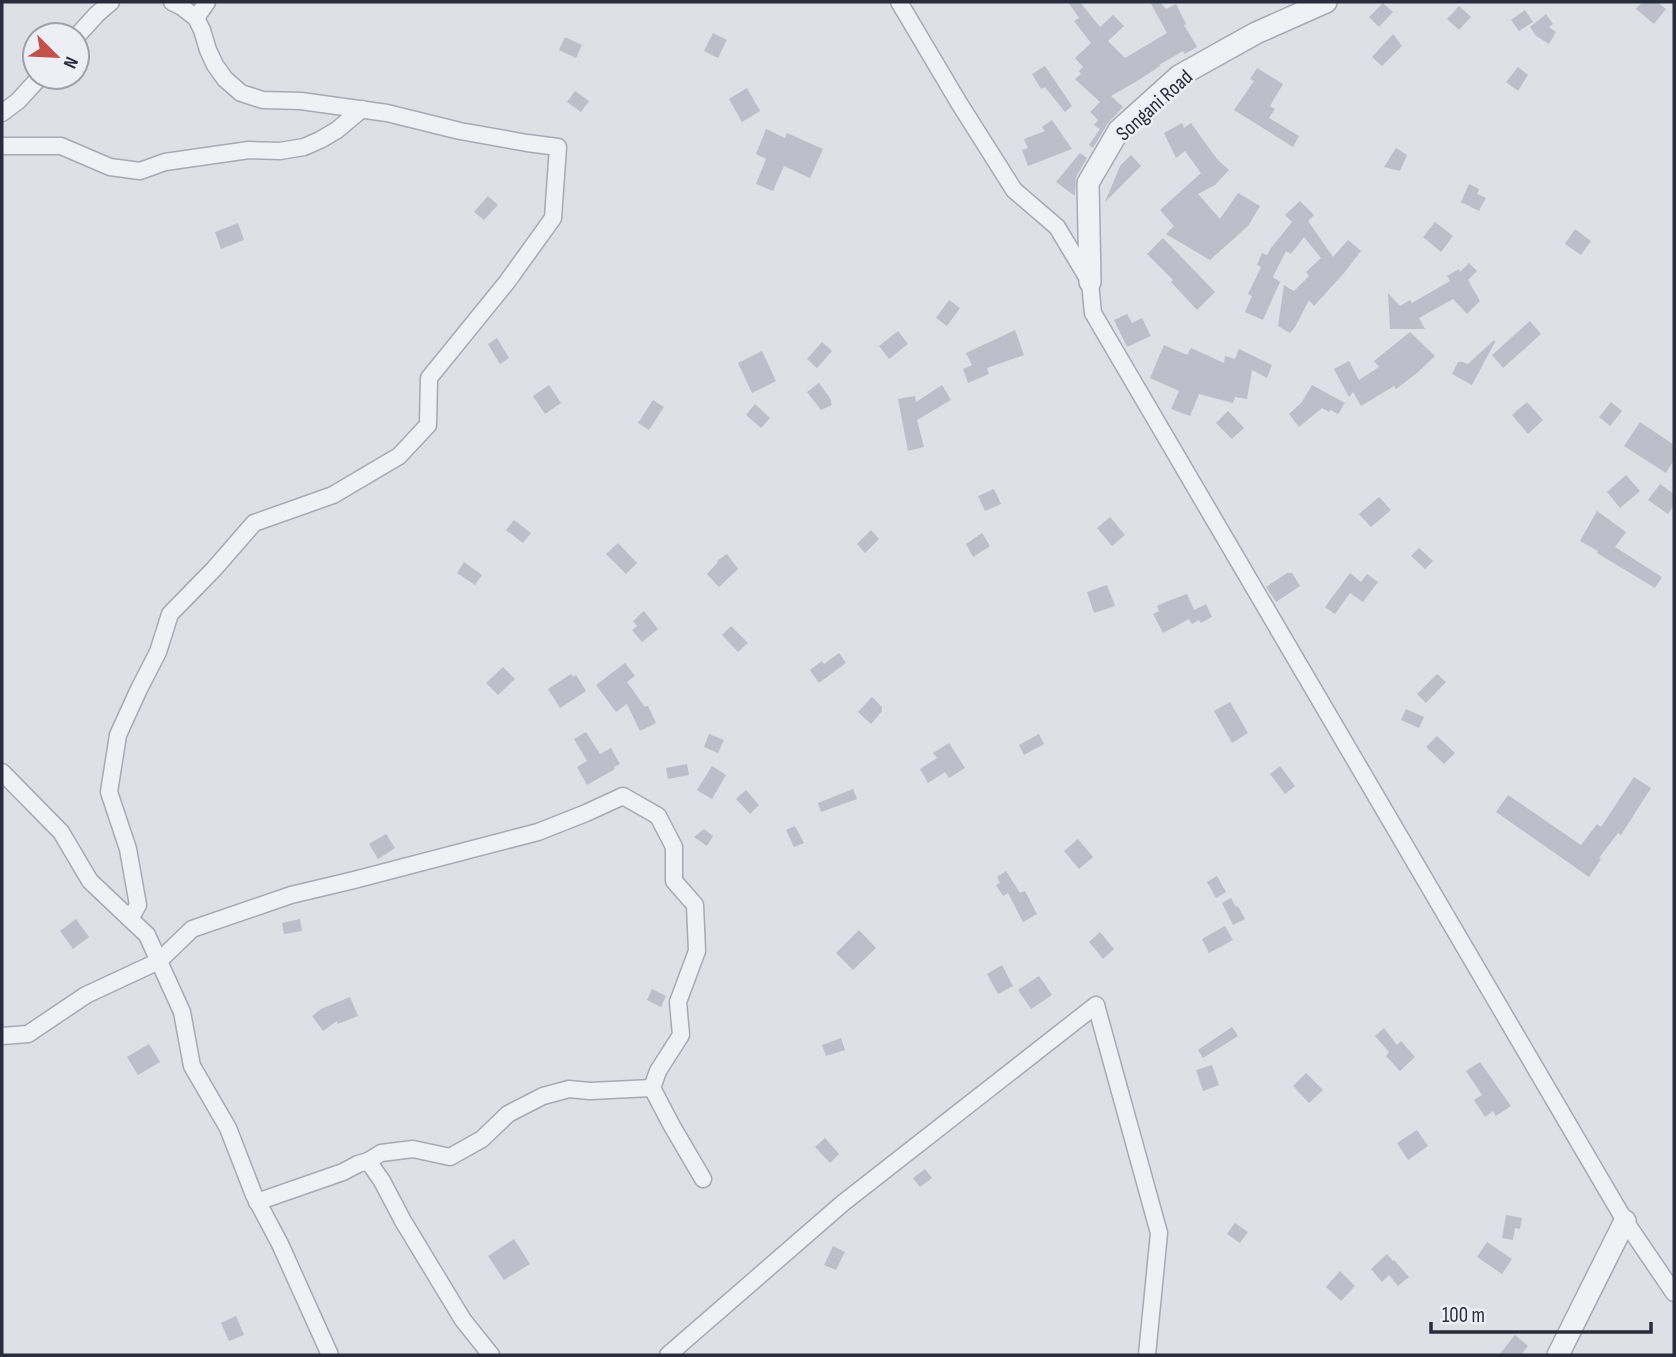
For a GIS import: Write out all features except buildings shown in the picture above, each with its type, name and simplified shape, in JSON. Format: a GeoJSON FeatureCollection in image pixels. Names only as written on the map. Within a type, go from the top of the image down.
{"type":"FeatureCollection","features":[{"type":"Feature","properties":{"kind":"street"},"geometry":{"type":"LineString","coordinates":[[91,21],[111,2]]}},
{"type":"Feature","properties":{"kind":"street"},"geometry":{"type":"LineString","coordinates":[[130,919],[138,905],[128,849],[108,792],[118,735],[158,652],[170,614],[254,523],[333,495],[399,456],[428,425],[429,378],[508,282],[553,218],[558,147],[460,131],[408,117],[302,101],[263,100],[241,93],[225,79],[215,65],[196,18],[172,2]]}},
{"type":"Feature","properties":{"kind":"street"},"geometry":{"type":"LineString","coordinates":[[196,18],[207,2]]}},
{"type":"Feature","properties":{"kind":"street"},"geometry":{"type":"LineString","coordinates":[[899,2],[1014,190],[1057,228],[1090,282],[1093,313],[1625,1221],[1674,1293]]}},
{"type":"Feature","properties":{"kind":"street","name":"Songani Road"},"geometry":{"type":"LineString","coordinates":[[1090,282],[1088,183],[1118,130],[1180,76],[1256,33],[1326,2]]}},
{"type":"Feature","properties":{"kind":"street"},"geometry":{"type":"LineString","coordinates":[[2,113],[27,91]]}},
{"type":"Feature","properties":{"kind":"street"},"geometry":{"type":"LineString","coordinates":[[2,146],[61,146],[110,167],[140,171],[165,162],[248,150],[280,151],[304,147],[337,130],[362,110]]}},
{"type":"Feature","properties":{"kind":"street"},"geometry":{"type":"LineString","coordinates":[[2,772],[61,832],[90,881],[147,935],[182,1012],[192,1066],[228,1128],[257,1202],[280,1244],[330,1355]]}},
{"type":"Feature","properties":{"kind":"street"},"geometry":{"type":"LineString","coordinates":[[2,1036],[28,1034],[86,995],[159,961],[192,929],[291,895],[538,832],[623,796],[658,816],[674,847],[674,881],[695,905],[697,951],[678,1002],[681,1035],[658,1071],[652,1088],[703,1179]]}},
{"type":"Feature","properties":{"kind":"street"},"geometry":{"type":"LineString","coordinates":[[668,1355],[843,1203],[1096,1005],[1159,1233],[1147,1355]]}},
{"type":"Feature","properties":{"kind":"street"},"geometry":{"type":"LineString","coordinates":[[257,1202],[343,1172],[381,1153],[412,1149],[450,1157],[482,1139],[508,1114],[543,1096],[569,1089],[590,1091],[652,1088]]}},
{"type":"Feature","properties":{"kind":"street"},"geometry":{"type":"LineString","coordinates":[[368,1161],[463,1320],[491,1355]]}},
{"type":"Feature","properties":{"kind":"street"},"geometry":{"type":"LineString","coordinates":[[1558,1355],[1625,1221]]}}]}
